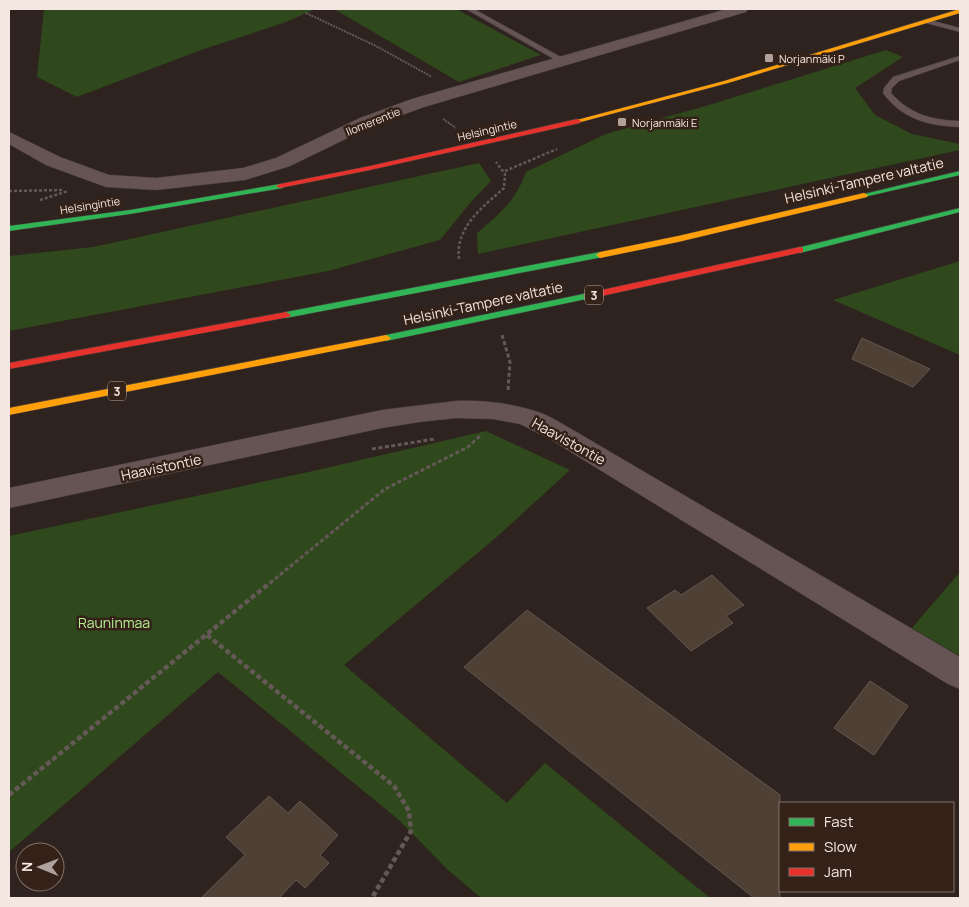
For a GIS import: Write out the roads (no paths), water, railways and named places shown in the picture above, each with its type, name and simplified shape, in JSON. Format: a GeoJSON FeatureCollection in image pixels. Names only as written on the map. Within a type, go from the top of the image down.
{"type":"FeatureCollection","features":[{"type":"Feature","properties":{"kind":"main road"},"geometry":{"type":"LineString","coordinates":[[942,9],[958,14]]}},
{"type":"Feature","properties":{"kind":"main road"},"geometry":{"type":"LineString","coordinates":[[914,13],[929,21]]}},
{"type":"Feature","properties":{"kind":"main road","name":"Helsingintie"},"geometry":{"type":"LineString","coordinates":[[9,229],[237,194],[422,158],[519,136],[747,76],[958,14]]}},
{"type":"Feature","properties":{"kind":"main road","name":"Helsinki-Tampere valtatie"},"geometry":{"type":"LineString","coordinates":[[9,366],[392,296],[678,239],[960,173]]}},
{"type":"Feature","properties":{"kind":"main road","name":"Helsinki-Tampere valtatie"},"geometry":{"type":"LineString","coordinates":[[9,412],[430,330],[720,268],[960,210]]}},
{"type":"Feature","properties":{"kind":"street","name":"Ilomerentie"},"geometry":{"type":"LineString","coordinates":[[9,137],[53,161],[106,181],[156,184],[208,180],[245,174],[282,162],[366,122],[445,95],[741,9]]}},
{"type":"Feature","properties":{"kind":"street","name":"Haavistontie"},"geometry":{"type":"LineString","coordinates":[[9,498],[382,419],[426,412],[461,410],[493,421],[529,418],[557,432],[960,674]]}},
{"type":"Feature","properties":{"kind":"lane"},"geometry":{"type":"LineString","coordinates":[[469,9],[564,61]]}},
{"type":"Feature","properties":{"kind":"lane"},"geometry":{"type":"LineString","coordinates":[[929,21],[960,30]]}},
{"type":"Feature","properties":{"kind":"lane"},"geometry":{"type":"LineString","coordinates":[[960,58],[896,79],[888,88],[887,94],[898,108],[920,119],[943,124],[960,124]]}},
{"type":"Feature","properties":{"kind":"place","name":"Norjanmäki P"},"geometry":{"type":"Point","coordinates":[769,58]}},
{"type":"Feature","properties":{"kind":"place","name":"Norjanmäki E"},"geometry":{"type":"Point","coordinates":[622,122]}},
{"type":"Feature","properties":{"kind":"park label","name":"Rauninmaa"},"geometry":{"type":"Point","coordinates":[114,622]}}]}
